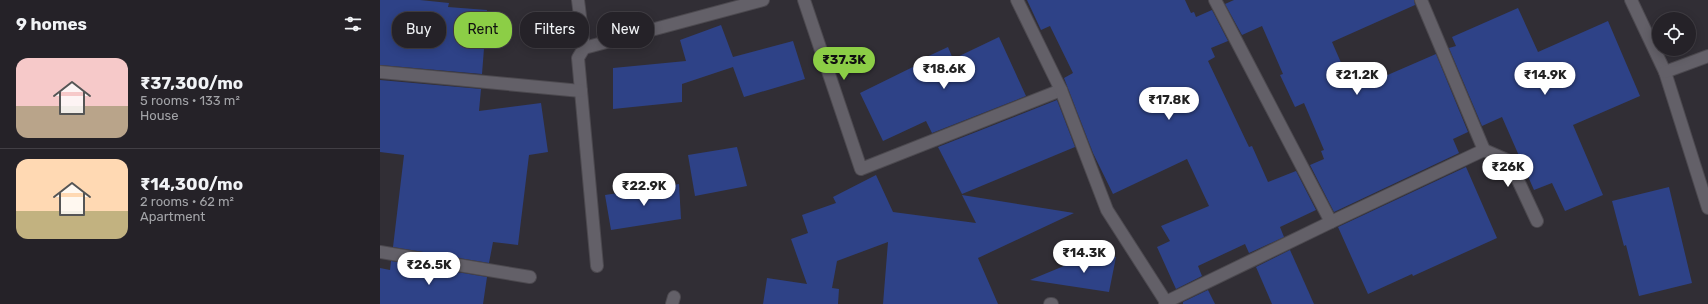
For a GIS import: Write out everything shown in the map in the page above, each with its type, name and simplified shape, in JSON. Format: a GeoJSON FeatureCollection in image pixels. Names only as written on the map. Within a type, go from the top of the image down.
{"type":"FeatureCollection","features":[{"type":"Feature","properties":{"kind":"street"},"geometry":{"type":"LineString","coordinates":[[578,0],[580,12]]}},
{"type":"Feature","properties":{"kind":"street"},"geometry":{"type":"LineString","coordinates":[[589,47],[763,0]]}},
{"type":"Feature","properties":{"kind":"street"},"geometry":{"type":"LineString","coordinates":[[804,0],[861,169],[1061,90]]}},
{"type":"Feature","properties":{"kind":"street"},"geometry":{"type":"LineString","coordinates":[[1017,0],[1061,90],[1107,210],[1166,303],[1331,222],[1484,150]]}},
{"type":"Feature","properties":{"kind":"street"},"geometry":{"type":"LineString","coordinates":[[1215,0],[1331,222]]}},
{"type":"Feature","properties":{"kind":"street"},"geometry":{"type":"LineString","coordinates":[[1421,0],[1484,150],[1509,162],[1537,221]]}},
{"type":"Feature","properties":{"kind":"street"},"geometry":{"type":"LineString","coordinates":[[1631,0],[1665,72],[1708,208]]}},
{"type":"Feature","properties":{"kind":"street"},"geometry":{"type":"LineString","coordinates":[[584,48],[578,58],[597,266]]}},
{"type":"Feature","properties":{"kind":"street"},"geometry":{"type":"LineString","coordinates":[[1665,72],[1708,56]]}},
{"type":"Feature","properties":{"kind":"street"},"geometry":{"type":"LineString","coordinates":[[380,72],[581,91]]}},
{"type":"Feature","properties":{"kind":"street"},"geometry":{"type":"LineString","coordinates":[[380,252],[530,277]]}},
{"type":"Feature","properties":{"kind":"building"},"geometry":{"type":"Polygon","coordinates":[[[380,0],[420,0],[449,3],[448,7],[487,10],[487,12],[454,12],[454,48],[484,48],[482,74],[380,65],[380,0]]]}},
{"type":"Feature","properties":{"kind":"building"},"geometry":{"type":"Polygon","coordinates":[[[1027,0],[1185,0],[1191,13],[1194,12],[1196,17],[1212,10],[1228,41],[1211,48],[1215,57],[1208,61],[1249,147],[1252,146],[1268,182],[1296,171],[1316,210],[1280,227],[1284,237],[1249,253],[1245,244],[1198,266],[1202,276],[1176,289],[1157,247],[1170,241],[1161,226],[1209,206],[1187,159],[1113,194],[1093,153],[1064,78],[1073,73],[1050,26],[1041,30],[1027,0]]]}},
{"type":"Feature","properties":{"kind":"building"},"geometry":{"type":"Polygon","coordinates":[[[1234,0],[1414,0],[1415,5],[1332,42],[1353,90],[1436,54],[1468,132],[1453,139],[1459,153],[1334,212],[1310,165],[1324,159],[1321,151],[1324,150],[1304,103],[1295,107],[1280,75],[1283,74],[1262,26],[1242,35],[1225,4],[1234,0]]]}},
{"type":"Feature","properties":{"kind":"building"},"geometry":{"type":"Polygon","coordinates":[[[1518,8],[1538,52],[1608,21],[1640,96],[1573,125],[1603,195],[1565,211],[1552,183],[1534,190],[1502,117],[1482,126],[1449,48],[1456,46],[1452,37],[1518,8]]]}},
{"type":"Feature","properties":{"kind":"building"},"geometry":{"type":"Polygon","coordinates":[[[721,25],[733,57],[793,41],[805,79],[744,97],[733,67],[682,84],[682,102],[613,109],[613,68],[686,61],[680,40],[721,25]]]}},
{"type":"Feature","properties":{"kind":"building"},"geometry":{"type":"Polygon","coordinates":[[[999,37],[1026,96],[932,133],[926,121],[883,141],[860,93],[921,63],[920,60],[948,47],[953,59],[999,37]]]}},
{"type":"Feature","properties":{"kind":"building"},"geometry":{"type":"Polygon","coordinates":[[[380,80],[481,89],[479,111],[541,103],[548,152],[529,155],[518,245],[493,242],[489,263],[393,247],[404,155],[380,152],[380,80]]]}},
{"type":"Feature","properties":{"kind":"building"},"geometry":{"type":"Polygon","coordinates":[[[1057,100],[1075,147],[962,194],[938,147],[1057,100]]]}},
{"type":"Feature","properties":{"kind":"building"},"geometry":{"type":"Polygon","coordinates":[[[737,147],[747,186],[695,196],[688,155],[737,147]]]}},
{"type":"Feature","properties":{"kind":"building"},"geometry":{"type":"Polygon","coordinates":[[[1466,167],[1497,238],[1413,276],[1412,274],[1368,294],[1338,227],[1466,167]]]}},
{"type":"Feature","properties":{"kind":"building"},"geometry":{"type":"Polygon","coordinates":[[[876,175],[893,212],[976,223],[962,195],[1074,213],[978,258],[998,304],[883,304],[888,242],[837,261],[832,288],[839,289],[838,304],[763,304],[767,278],[807,284],[791,239],[808,233],[802,215],[836,203],[833,197],[876,175]]]}},
{"type":"Feature","properties":{"kind":"building"},"geometry":{"type":"Polygon","coordinates":[[[679,184],[681,219],[611,230],[605,195],[679,184]]]}},
{"type":"Feature","properties":{"kind":"building"},"geometry":{"type":"Polygon","coordinates":[[[1669,187],[1692,283],[1639,296],[1626,245],[1624,246],[1612,201],[1669,187]]]}},
{"type":"Feature","properties":{"kind":"building"},"geometry":{"type":"Polygon","coordinates":[[[1290,250],[1314,304],[1272,304],[1256,267],[1290,250]]]}},
{"type":"Feature","properties":{"kind":"building"},"geometry":{"type":"Polygon","coordinates":[[[1093,254],[1116,257],[1109,292],[1030,280],[1093,254]]]}},
{"type":"Feature","properties":{"kind":"building"},"geometry":{"type":"Polygon","coordinates":[[[391,261],[487,277],[483,304],[380,304],[380,268],[390,270],[391,261]]]}},
{"type":"Feature","properties":{"kind":"building"},"geometry":{"type":"Polygon","coordinates":[[[1208,290],[1215,304],[1183,304],[1183,302],[1208,290]]]}}]}
